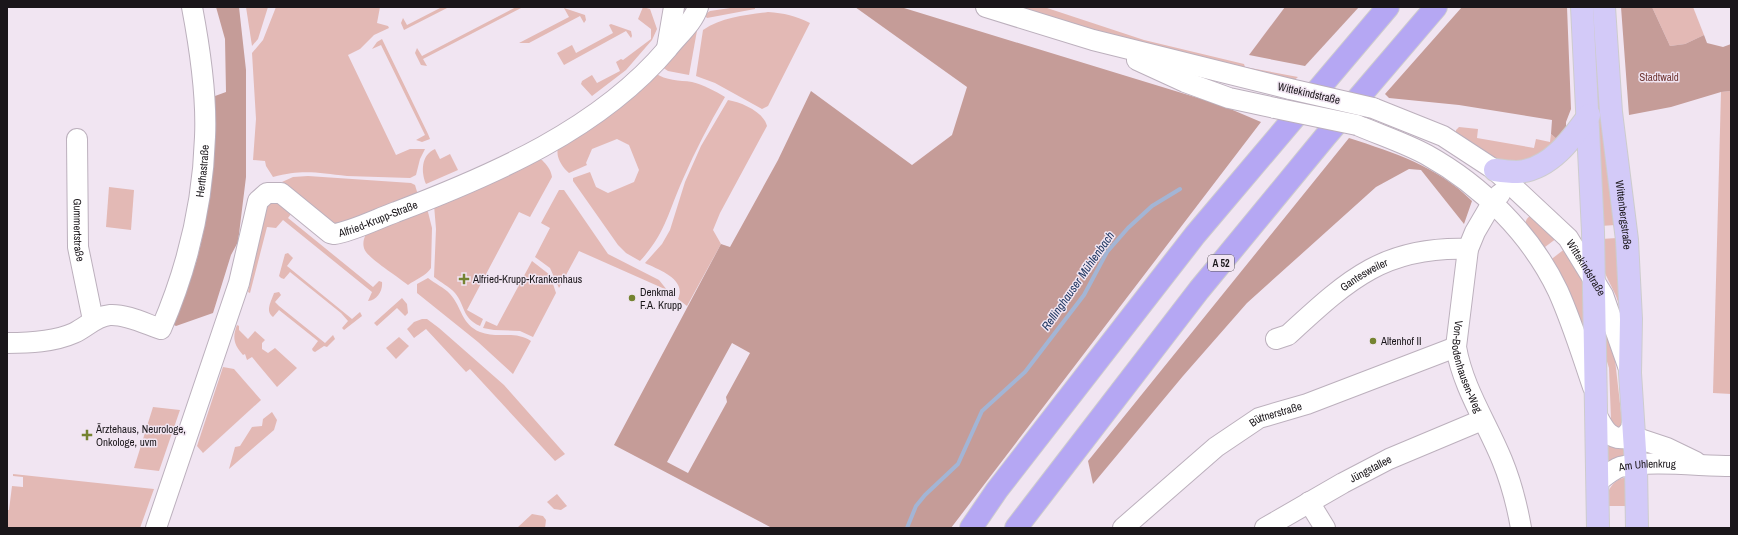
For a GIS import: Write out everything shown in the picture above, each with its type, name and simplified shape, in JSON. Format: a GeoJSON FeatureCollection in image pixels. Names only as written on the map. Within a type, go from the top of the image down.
{"type":"FeatureCollection","features":[{"type":"Feature","properties":{"kind":"highway"},"geometry":{"type":"LineString","coordinates":[[970,528],[997,490],[1195,235],[1388,7]]}},
{"type":"Feature","properties":{"kind":"highway","name":"A 52"},"geometry":{"type":"LineString","coordinates":[[1016,528],[1199,290],[1335,125],[1436,7]]}},
{"type":"Feature","properties":{"kind":"main road"},"geometry":{"type":"LineString","coordinates":[[1582,7],[1589,115],[1594,278],[1598,528]]}},
{"type":"Feature","properties":{"kind":"main road","name":"Wittenbergstraße"},"geometry":{"type":"LineString","coordinates":[[1604,7],[1611,112],[1627,240],[1632,318],[1630,373],[1636,466],[1637,528]]}},
{"type":"Feature","properties":{"kind":"main road"},"geometry":{"type":"LineString","coordinates":[[1502,177],[1543,163],[1570,142],[1589,115]]}},
{"type":"Feature","properties":{"kind":"street","name":"Herthastraße"},"geometry":{"type":"LineString","coordinates":[[93,320],[114,314],[160,329],[174,299],[196,220],[205,137],[201,61],[192,7]]}},
{"type":"Feature","properties":{"kind":"street","name":"Alfried-Krupp-Straße"},"geometry":{"type":"LineString","coordinates":[[667,48],[674,7]]}},
{"type":"Feature","properties":{"kind":"street","name":"Alfried-Krupp-Straße"},"geometry":{"type":"LineString","coordinates":[[156,528],[232,305],[248,245],[255,205],[260,198],[270,192],[281,193],[330,233],[340,233],[469,183],[541,146],[608,104],[656,62],[693,18],[698,7]]}},
{"type":"Feature","properties":{"kind":"street","name":"Wittekindstraße"},"geometry":{"type":"LineString","coordinates":[[986,7],[1093,40],[1373,108],[1443,136],[1502,177],[1568,238],[1594,278],[1611,316],[1630,373]]}},
{"type":"Feature","properties":{"kind":"street","name":"Wittekindstraße"},"geometry":{"type":"LineString","coordinates":[[1093,40],[1185,82],[1229,98],[1357,125],[1426,155],[1459,175],[1492,203],[1518,229],[1540,260],[1557,289],[1576,334],[1596,406]]}},
{"type":"Feature","properties":{"kind":"street","name":"Gummertstraße"},"geometry":{"type":"LineString","coordinates":[[78,139],[78,247],[93,320]]}},
{"type":"Feature","properties":{"kind":"street"},"geometry":{"type":"LineString","coordinates":[[1492,203],[1502,177]]}},
{"type":"Feature","properties":{"kind":"street","name":"Von-Bodenhausen-Weg"},"geometry":{"type":"LineString","coordinates":[[1492,203],[1475,232],[1468,249],[1456,348],[1458,360],[1482,420],[1503,462],[1517,507],[1521,528]]}},
{"type":"Feature","properties":{"kind":"street","name":"Gantesweiler"},"geometry":{"type":"LineString","coordinates":[[1276,339],[1288,335],[1348,283],[1380,264],[1402,256],[1433,250],[1468,249]]}},
{"type":"Feature","properties":{"kind":"street"},"geometry":{"type":"LineString","coordinates":[[7,343],[35,342],[56,338],[73,333],[93,320]]}},
{"type":"Feature","properties":{"kind":"street","name":"Büttnerstraße"},"geometry":{"type":"LineString","coordinates":[[1123,528],[1216,447],[1259,418],[1308,404],[1456,348]]}},
{"type":"Feature","properties":{"kind":"street"},"geometry":{"type":"LineString","coordinates":[[1596,406],[1609,434],[1613,438],[1624,438],[1631,429],[1633,430]]}},
{"type":"Feature","properties":{"kind":"street","name":"Jüngstallee"},"geometry":{"type":"LineString","coordinates":[[1265,528],[1309,502],[1389,459],[1482,420]]}},
{"type":"Feature","properties":{"kind":"street","name":"Am Uhlenkrug"},"geometry":{"type":"LineString","coordinates":[[1633,430],[1702,465]]}},
{"type":"Feature","properties":{"kind":"street","name":"Am Uhlenkrug"},"geometry":{"type":"LineString","coordinates":[[1597,482],[1620,467],[1702,465],[1731,466]]}},
{"type":"Feature","properties":{"kind":"street"},"geometry":{"type":"LineString","coordinates":[[1309,502],[1325,528]]}},
{"type":"Feature","properties":{"kind":"shaded area"},"geometry":{"type":"Polygon","coordinates":[[[246,7],[268,7],[258,39],[252,46],[246,7]]]}},
{"type":"Feature","properties":{"kind":"shaded area"},"geometry":{"type":"Polygon","coordinates":[[[276,7],[380,7],[377,23],[388,26],[389,28],[374,35],[360,49],[348,55],[396,155],[410,149],[425,149],[420,159],[416,175],[410,178],[347,176],[302,172],[273,177],[266,166],[265,161],[253,160],[256,119],[252,53],[263,40],[276,7]]]}},
{"type":"Feature","properties":{"kind":"shaded area"},"geometry":{"type":"Polygon","coordinates":[[[442,7],[449,7],[404,30],[401,23],[403,18],[407,25],[442,7]]]}},
{"type":"Feature","properties":{"kind":"shaded area"},"geometry":{"type":"Polygon","coordinates":[[[516,7],[523,7],[423,59],[427,66],[421,65],[415,53],[417,48],[422,56],[516,7]]]}},
{"type":"Feature","properties":{"kind":"shaded area"},"geometry":{"type":"Polygon","coordinates":[[[643,7],[650,9],[657,29],[652,40],[626,70],[592,96],[581,84],[582,81],[592,75],[597,83],[620,71],[616,62],[621,59],[623,60],[651,39],[651,29],[638,19],[643,7]]]}},
{"type":"Feature","properties":{"kind":"shaded area"},"geometry":{"type":"Polygon","coordinates":[[[737,7],[755,7],[755,9],[707,18],[704,15],[710,11],[737,7]]]}},
{"type":"Feature","properties":{"kind":"shaded area"},"geometry":{"type":"Polygon","coordinates":[[[1017,7],[1044,7],[1144,40],[1244,64],[1245,67],[1298,77],[1291,83],[1203,63],[1017,7]]]}},
{"type":"Feature","properties":{"kind":"shaded area"},"geometry":{"type":"Polygon","coordinates":[[[1652,7],[1693,7],[1704,35],[1685,44],[1670,46],[1652,7]]]}},
{"type":"Feature","properties":{"kind":"shaded area"},"geometry":{"type":"Polygon","coordinates":[[[564,8],[585,15],[586,20],[584,23],[580,16],[529,43],[519,43],[569,17],[564,8]]]}},
{"type":"Feature","properties":{"kind":"shaded area"},"geometry":{"type":"Polygon","coordinates":[[[768,12],[790,15],[810,23],[768,106],[762,109],[715,83],[696,76],[703,30],[726,19],[768,12]]]}},
{"type":"Feature","properties":{"kind":"shaded area"},"geometry":{"type":"Polygon","coordinates":[[[611,24],[631,31],[631,38],[626,31],[564,65],[557,53],[572,45],[576,53],[613,33],[609,25],[611,24]]]}},
{"type":"Feature","properties":{"kind":"shaded area"},"geometry":{"type":"Polygon","coordinates":[[[698,25],[689,75],[668,71],[662,67],[698,25]]]}},
{"type":"Feature","properties":{"kind":"shaded area"},"geometry":{"type":"Polygon","coordinates":[[[382,39],[430,139],[422,142],[416,140],[425,135],[381,45],[372,49],[377,42],[382,39]]]}},
{"type":"Feature","properties":{"kind":"shaded area"},"geometry":{"type":"Polygon","coordinates":[[[655,73],[668,79],[696,83],[725,97],[692,158],[666,222],[656,241],[640,261],[626,253],[618,245],[573,181],[573,178],[590,172],[596,187],[608,193],[634,182],[639,170],[629,145],[617,139],[592,149],[586,163],[587,165],[569,173],[564,168],[557,153],[559,146],[655,73]]]}},
{"type":"Feature","properties":{"kind":"shaded area"},"geometry":{"type":"Polygon","coordinates":[[[1602,87],[1616,225],[1600,226],[1596,88],[1602,87]]]}},
{"type":"Feature","properties":{"kind":"shaded area"},"geometry":{"type":"Polygon","coordinates":[[[1731,91],[1731,394],[1713,393],[1721,92],[1731,91]]]}},
{"type":"Feature","properties":{"kind":"shaded area"},"geometry":{"type":"Polygon","coordinates":[[[728,100],[745,105],[757,112],[765,121],[767,126],[720,213],[713,230],[721,244],[687,306],[678,299],[680,292],[679,286],[675,281],[664,272],[645,263],[662,244],[670,230],[685,182],[701,146],[728,100]]]}},
{"type":"Feature","properties":{"kind":"shaded area"},"geometry":{"type":"Polygon","coordinates":[[[1459,127],[1478,129],[1477,138],[1534,148],[1536,139],[1550,142],[1551,134],[1558,140],[1555,147],[1524,162],[1500,160],[1456,137],[1456,130],[1459,127]]]}},
{"type":"Feature","properties":{"kind":"shaded area"},"geometry":{"type":"Polygon","coordinates":[[[435,149],[440,159],[450,154],[458,170],[426,184],[423,174],[423,164],[427,155],[435,149]]]}},
{"type":"Feature","properties":{"kind":"shaded area"},"geometry":{"type":"Polygon","coordinates":[[[536,160],[542,160],[544,162],[550,170],[552,177],[530,217],[519,212],[467,310],[483,319],[480,326],[470,319],[455,293],[434,277],[436,229],[434,205],[536,160]]]}},
{"type":"Feature","properties":{"kind":"shaded area"},"geometry":{"type":"Polygon","coordinates":[[[308,176],[411,183],[415,185],[418,195],[338,224],[334,224],[282,182],[293,177],[308,176]]]}},
{"type":"Feature","properties":{"kind":"shaded area"},"geometry":{"type":"Polygon","coordinates":[[[109,187],[134,190],[131,230],[106,227],[109,187]]]}},
{"type":"Feature","properties":{"kind":"shaded area"},"geometry":{"type":"Polygon","coordinates":[[[559,190],[564,190],[608,254],[659,280],[667,290],[579,251],[559,288],[550,268],[535,257],[550,228],[541,223],[559,190]]]}},
{"type":"Feature","properties":{"kind":"shaded area"},"geometry":{"type":"Polygon","coordinates":[[[274,201],[294,210],[288,218],[373,287],[379,281],[382,282],[382,289],[377,297],[368,301],[372,292],[283,220],[276,228],[267,227],[250,293],[248,292],[267,204],[274,201]]]}},
{"type":"Feature","properties":{"kind":"shaded area"},"geometry":{"type":"Polygon","coordinates":[[[427,208],[432,228],[431,268],[424,275],[408,285],[369,256],[364,248],[364,238],[366,234],[427,208]]]}},
{"type":"Feature","properties":{"kind":"shaded area"},"geometry":{"type":"Polygon","coordinates":[[[1533,215],[1557,238],[1541,250],[1526,226],[1526,221],[1533,215]]]}},
{"type":"Feature","properties":{"kind":"shaded area"},"geometry":{"type":"Polygon","coordinates":[[[1617,238],[1621,311],[1616,296],[1601,265],[1601,239],[1617,238]]]}},
{"type":"Feature","properties":{"kind":"shaded area"},"geometry":{"type":"Polygon","coordinates":[[[1566,248],[1583,272],[1585,329],[1582,329],[1549,261],[1566,248]]]}},
{"type":"Feature","properties":{"kind":"shaded area"},"geometry":{"type":"Polygon","coordinates":[[[288,253],[293,258],[287,266],[352,319],[360,312],[362,316],[344,330],[342,328],[348,321],[341,313],[290,272],[284,279],[281,278],[279,276],[285,254],[288,253]]]}},
{"type":"Feature","properties":{"kind":"shaded area"},"geometry":{"type":"Polygon","coordinates":[[[532,261],[550,275],[556,293],[533,337],[520,331],[483,328],[486,321],[497,326],[532,261]]]}},
{"type":"Feature","properties":{"kind":"shaded area"},"geometry":{"type":"Polygon","coordinates":[[[428,278],[450,294],[465,320],[474,329],[486,334],[519,336],[531,341],[513,374],[478,342],[417,293],[417,284],[428,278]]]}},
{"type":"Feature","properties":{"kind":"shaded area"},"geometry":{"type":"Polygon","coordinates":[[[279,292],[281,295],[275,302],[279,306],[325,343],[333,335],[335,339],[327,347],[324,346],[315,352],[313,351],[312,349],[318,341],[279,310],[273,317],[269,312],[269,306],[274,293],[279,292]]]}},
{"type":"Feature","properties":{"kind":"shaded area"},"geometry":{"type":"Polygon","coordinates":[[[402,298],[407,304],[408,313],[405,316],[397,308],[377,326],[374,323],[402,298]]]}},
{"type":"Feature","properties":{"kind":"shaded area"},"geometry":{"type":"Polygon","coordinates":[[[1605,318],[1614,351],[1623,430],[1621,432],[1611,422],[1609,368],[1605,355],[1605,318]]]}},
{"type":"Feature","properties":{"kind":"shaded area"},"geometry":{"type":"Polygon","coordinates":[[[427,319],[439,328],[504,385],[565,454],[555,461],[470,369],[466,372],[426,329],[414,338],[407,329],[414,322],[427,319]]]}},
{"type":"Feature","properties":{"kind":"shaded area"},"geometry":{"type":"Polygon","coordinates":[[[237,325],[239,326],[239,330],[248,339],[255,331],[265,340],[262,343],[262,349],[268,353],[275,348],[297,368],[277,387],[252,357],[247,360],[245,354],[243,355],[236,345],[234,338],[237,325]]]}},
{"type":"Feature","properties":{"kind":"shaded area"},"geometry":{"type":"Polygon","coordinates":[[[399,337],[409,346],[396,359],[386,348],[399,337]]]}},
{"type":"Feature","properties":{"kind":"shaded area"},"geometry":{"type":"Polygon","coordinates":[[[223,367],[234,369],[261,400],[203,453],[197,446],[223,367]]]}},
{"type":"Feature","properties":{"kind":"shaded area"},"geometry":{"type":"Polygon","coordinates":[[[153,407],[180,410],[159,471],[134,468],[153,407]]]}},
{"type":"Feature","properties":{"kind":"shaded area"},"geometry":{"type":"Polygon","coordinates":[[[272,412],[277,420],[274,430],[229,469],[235,447],[240,446],[252,427],[262,426],[263,419],[272,412]]]}},
{"type":"Feature","properties":{"kind":"shaded area"},"geometry":{"type":"Polygon","coordinates":[[[1605,441],[1617,448],[1625,449],[1625,455],[1605,464],[1605,441]]]}},
{"type":"Feature","properties":{"kind":"shaded area"},"geometry":{"type":"Polygon","coordinates":[[[13,474],[154,489],[140,528],[7,528],[7,510],[9,510],[12,486],[23,487],[23,477],[13,476],[13,474]]]}},
{"type":"Feature","properties":{"kind":"shaded area"},"geometry":{"type":"Polygon","coordinates":[[[1623,478],[1626,478],[1629,506],[1605,506],[1606,497],[1612,485],[1623,478]]]}},
{"type":"Feature","properties":{"kind":"shaded area"},"geometry":{"type":"Polygon","coordinates":[[[557,494],[567,506],[561,510],[554,509],[547,502],[557,494]]]}},
{"type":"Feature","properties":{"kind":"shaded area"},"geometry":{"type":"Polygon","coordinates":[[[532,514],[543,516],[546,520],[545,528],[517,528],[532,514]]]}},
{"type":"Feature","properties":{"kind":"green space"},"geometry":{"type":"Polygon","coordinates":[[[216,7],[239,7],[246,70],[246,177],[238,242],[231,255],[213,313],[176,326],[170,323],[196,263],[203,236],[213,156],[215,96],[226,92],[225,39],[216,7]]]}},
{"type":"Feature","properties":{"kind":"green space"},"geometry":{"type":"Polygon","coordinates":[[[855,7],[904,8],[1221,105],[1261,122],[951,528],[772,528],[614,445],[721,244],[730,247],[778,160],[811,91],[912,165],[952,135],[967,87],[855,7]],[[732,343],[667,462],[688,473],[727,402],[726,397],[750,353],[732,343]]]}},
{"type":"Feature","properties":{"kind":"green space"},"geometry":{"type":"Polygon","coordinates":[[[1285,7],[1359,7],[1305,66],[1249,55],[1285,7]]]}},
{"type":"Feature","properties":{"kind":"green space"},"geometry":{"type":"Polygon","coordinates":[[[1462,7],[1567,7],[1571,109],[1566,122],[1566,135],[1558,140],[1551,134],[1552,120],[1459,105],[1389,98],[1385,94],[1462,7]]]}},
{"type":"Feature","properties":{"kind":"green space","name":"Stadtwald"},"geometry":{"type":"Polygon","coordinates":[[[1621,7],[1652,7],[1670,46],[1685,44],[1704,35],[1707,43],[1723,47],[1731,44],[1731,91],[1721,92],[1671,107],[1629,115],[1621,7]]]}},
{"type":"Feature","properties":{"kind":"green space"},"geometry":{"type":"Polygon","coordinates":[[[1349,138],[1383,149],[1415,162],[1444,178],[1459,189],[1472,201],[1464,224],[1421,170],[1409,169],[1376,187],[1247,303],[1183,376],[1093,484],[1088,461],[1349,138]]]}},
{"type":"Feature","properties":{"kind":"waterway","name":"Rellinghauser Mühlenbach"},"geometry":{"type":"LineString","coordinates":[[907,528],[916,506],[925,495],[958,464],[982,411],[1025,372],[1084,295],[1107,252],[1128,228],[1152,206],[1180,189]]}},
{"type":"Feature","properties":{"kind":"place","name":"Alfried-Krupp-Krankenhaus"},"geometry":{"type":"Point","coordinates":[464,279]}},
{"type":"Feature","properties":{"kind":"place","name":"Denkmal F.A. Krupp"},"geometry":{"type":"Point","coordinates":[632,298]}},
{"type":"Feature","properties":{"kind":"place","name":"Altenhof II"},"geometry":{"type":"Point","coordinates":[1373,341]}},
{"type":"Feature","properties":{"kind":"place","name":"Ärztehaus, Neurologe, Onkologe, uvm"},"geometry":{"type":"Point","coordinates":[87,435]}}]}
